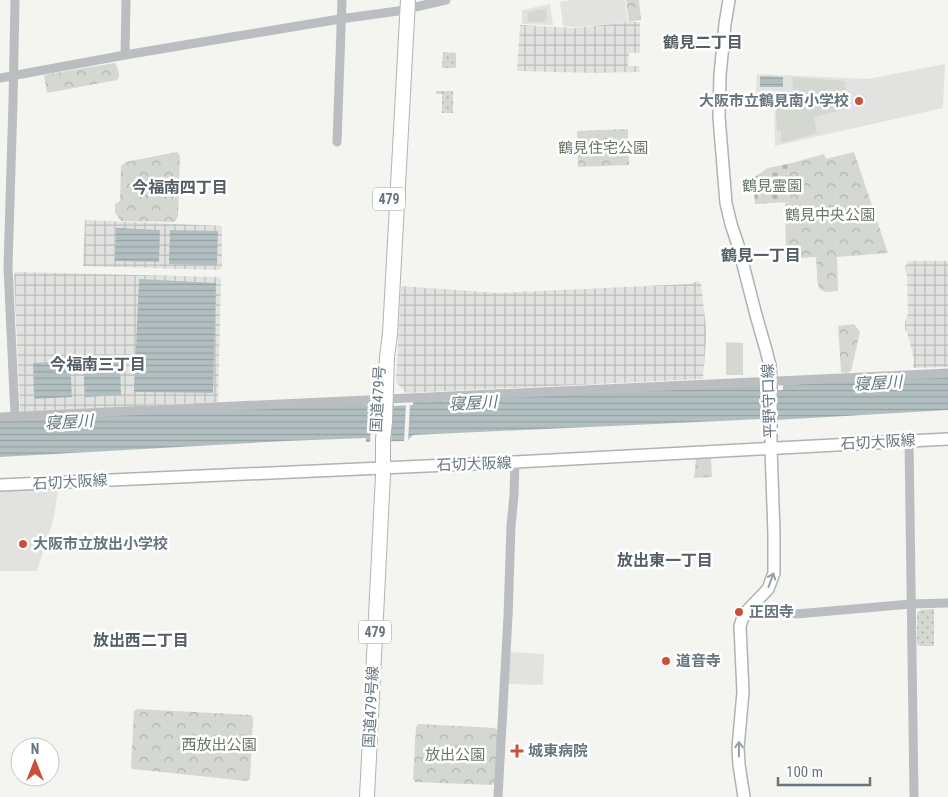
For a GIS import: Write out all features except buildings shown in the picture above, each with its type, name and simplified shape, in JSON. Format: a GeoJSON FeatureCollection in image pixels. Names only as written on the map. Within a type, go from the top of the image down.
{"type":"FeatureCollection","features":[{"type":"Feature","properties":{"kind":"highway","name":"国道479号"},"geometry":{"type":"LineString","coordinates":[[358,797],[372,521],[379,468],[379,446],[390,334],[396,202],[402,128],[403,5]]}},
{"type":"Feature","properties":{"kind":"highway","name":"国道479号線"},"geometry":{"type":"LineString","coordinates":[[367,797],[379,468]]}},
{"type":"Feature","properties":{"kind":"main road","name":"平野守口線"},"geometry":{"type":"LineString","coordinates":[[729,0],[720,75],[719,117],[726,203],[770,366],[774,534],[774,573],[768,589],[743,617],[739,631],[743,692],[738,748],[744,797]]}},
{"type":"Feature","properties":{"kind":"main road","name":"石切大阪線"},"geometry":{"type":"LineString","coordinates":[[0,485],[515,462],[948,439]]}},
{"type":"Feature","properties":{"kind":"street"},"geometry":{"type":"LineString","coordinates":[[15,0],[8,267],[15,416]]}},
{"type":"Feature","properties":{"kind":"street"},"geometry":{"type":"LineString","coordinates":[[124,55],[126,0]]}},
{"type":"Feature","properties":{"kind":"street"},"geometry":{"type":"LineString","coordinates":[[337,142],[342,0]]}},
{"type":"Feature","properties":{"kind":"street"},"geometry":{"type":"LineString","coordinates":[[0,78],[340,19],[403,5],[446,0]]}},
{"type":"Feature","properties":{"kind":"street"},"geometry":{"type":"LineString","coordinates":[[0,417],[771,384],[948,372]]}},
{"type":"Feature","properties":{"kind":"street"},"geometry":{"type":"LineString","coordinates":[[909,440],[914,797]]}},
{"type":"Feature","properties":{"kind":"street"},"geometry":{"type":"LineString","coordinates":[[498,797],[515,462]]}},
{"type":"Feature","properties":{"kind":"street"},"geometry":{"type":"LineString","coordinates":[[796,614],[911,604],[948,603]]}},
{"type":"Feature","properties":{"kind":"shaded area"},"geometry":{"type":"Polygon","coordinates":[[[572,0],[625,0],[628,22],[575,27],[563,26],[560,2],[572,0]]]}},
{"type":"Feature","properties":{"kind":"shaded area"},"geometry":{"type":"Polygon","coordinates":[[[550,4],[553,25],[522,24],[522,10],[550,4]]]}},
{"type":"Feature","properties":{"kind":"shaded area"},"geometry":{"type":"Polygon","coordinates":[[[640,22],[640,53],[629,53],[628,66],[639,66],[640,72],[517,71],[520,25],[575,28],[640,22]]]}},
{"type":"Feature","properties":{"kind":"shaded area","name":"大阪市立鶴見南小学校"},"geometry":{"type":"Polygon","coordinates":[[[945,64],[943,108],[775,146],[774,95],[756,94],[757,74],[868,79],[945,64]]]}},
{"type":"Feature","properties":{"kind":"shaded area"},"geometry":{"type":"Polygon","coordinates":[[[85,220],[222,226],[222,267],[219,270],[83,266],[85,220]]]}},
{"type":"Feature","properties":{"kind":"shaded area"},"geometry":{"type":"Polygon","coordinates":[[[908,261],[948,261],[948,367],[913,368],[914,359],[905,330],[908,313],[905,267],[908,261]]]}},
{"type":"Feature","properties":{"kind":"shaded area"},"geometry":{"type":"Polygon","coordinates":[[[16,272],[219,277],[221,279],[218,402],[20,412],[14,275],[16,272]]]}},
{"type":"Feature","properties":{"kind":"shaded area"},"geometry":{"type":"Polygon","coordinates":[[[698,281],[701,284],[706,327],[703,379],[406,393],[396,382],[401,286],[498,293],[689,284],[698,281]]]}},
{"type":"Feature","properties":{"kind":"shaded area","name":"大阪市立放出小学校"},"geometry":{"type":"Polygon","coordinates":[[[55,486],[58,490],[54,517],[37,571],[0,571],[0,489],[55,486]]]}},
{"type":"Feature","properties":{"kind":"shaded area"},"geometry":{"type":"Polygon","coordinates":[[[511,652],[544,654],[543,685],[510,684],[507,681],[508,654],[511,652]]]}},
{"type":"Feature","properties":{"kind":"green space"},"geometry":{"type":"Polygon","coordinates":[[[626,0],[639,0],[641,20],[629,22],[626,0]]]}},
{"type":"Feature","properties":{"kind":"green space"},"geometry":{"type":"Polygon","coordinates":[[[546,9],[547,18],[544,22],[528,22],[527,12],[546,9]]]}},
{"type":"Feature","properties":{"kind":"green space"},"geometry":{"type":"Polygon","coordinates":[[[443,52],[456,53],[456,68],[442,68],[443,52]]]}},
{"type":"Feature","properties":{"kind":"green space"},"geometry":{"type":"Polygon","coordinates":[[[115,63],[119,74],[117,80],[47,93],[44,75],[115,63]]]}},
{"type":"Feature","properties":{"kind":"green space"},"geometry":{"type":"Polygon","coordinates":[[[792,77],[845,81],[847,109],[814,117],[817,133],[781,143],[781,131],[777,131],[775,92],[793,91],[792,77]]]}},
{"type":"Feature","properties":{"kind":"green space"},"geometry":{"type":"Polygon","coordinates":[[[436,91],[453,91],[453,113],[442,113],[442,94],[436,94],[436,91]]]}},
{"type":"Feature","properties":{"kind":"green space","name":"鶴見住宅公園"},"geometry":{"type":"Polygon","coordinates":[[[628,129],[629,165],[578,167],[577,131],[628,129]]]}},
{"type":"Feature","properties":{"kind":"green space"},"geometry":{"type":"Polygon","coordinates":[[[177,152],[180,156],[178,216],[175,222],[121,221],[115,213],[115,204],[120,201],[121,165],[125,162],[177,152]]]}},
{"type":"Feature","properties":{"kind":"green space","name":"鶴見中央公園"},"geometry":{"type":"Polygon","coordinates":[[[854,152],[888,253],[837,257],[838,291],[825,292],[819,288],[816,257],[786,259],[785,203],[790,202],[788,164],[824,154],[826,159],[854,152]]]}},
{"type":"Feature","properties":{"kind":"green space","name":"鶴見霊園"},"geometry":{"type":"Polygon","coordinates":[[[788,164],[790,202],[755,204],[753,178],[768,168],[788,164]]]}},
{"type":"Feature","properties":{"kind":"green space"},"geometry":{"type":"Polygon","coordinates":[[[854,324],[860,332],[851,371],[847,373],[841,372],[838,326],[854,324]]]}},
{"type":"Feature","properties":{"kind":"green space"},"geometry":{"type":"Polygon","coordinates":[[[726,342],[743,343],[743,375],[726,375],[726,342]]]}},
{"type":"Feature","properties":{"kind":"green space"},"geometry":{"type":"Polygon","coordinates":[[[711,458],[712,477],[694,478],[696,459],[711,458]]]}},
{"type":"Feature","properties":{"kind":"green space"},"geometry":{"type":"Polygon","coordinates":[[[934,609],[934,646],[920,646],[917,644],[917,613],[920,610],[934,609]]]}},
{"type":"Feature","properties":{"kind":"green space","name":"西放出公園"},"geometry":{"type":"Polygon","coordinates":[[[137,709],[251,715],[253,718],[250,779],[247,781],[133,769],[131,766],[134,711],[137,709]]]}},
{"type":"Feature","properties":{"kind":"green space","name":"放出公園"},"geometry":{"type":"Polygon","coordinates":[[[418,724],[495,728],[498,731],[495,783],[492,785],[415,782],[413,779],[416,727],[418,724]]]}},
{"type":"Feature","properties":{"kind":"water"},"geometry":{"type":"Polygon","coordinates":[[[760,76],[783,77],[783,87],[760,87],[760,76]]]}},
{"type":"Feature","properties":{"kind":"water"},"geometry":{"type":"Polygon","coordinates":[[[116,228],[160,230],[159,262],[115,261],[116,228]]]}},
{"type":"Feature","properties":{"kind":"water"},"geometry":{"type":"Polygon","coordinates":[[[170,230],[218,231],[217,265],[169,264],[170,230]]]}},
{"type":"Feature","properties":{"kind":"water"},"geometry":{"type":"Polygon","coordinates":[[[139,279],[216,283],[213,393],[134,392],[139,279]]]}},
{"type":"Feature","properties":{"kind":"water"},"geometry":{"type":"Polygon","coordinates":[[[120,359],[121,395],[85,397],[83,361],[120,359]]]}},
{"type":"Feature","properties":{"kind":"water"},"geometry":{"type":"Polygon","coordinates":[[[70,361],[72,397],[34,399],[33,363],[70,361]]]}},
{"type":"Feature","properties":{"kind":"water","name":"寝屋川"},"geometry":{"type":"Polygon","coordinates":[[[948,376],[948,410],[766,421],[762,419],[413,435],[408,440],[403,441],[366,442],[366,438],[285,441],[0,457],[0,421],[360,403],[370,405],[392,404],[394,406],[413,405],[413,402],[747,385],[760,386],[760,392],[783,390],[783,385],[948,376]]]}},
{"type":"Feature","properties":{"kind":"pier"},"geometry":{"type":"Polygon","coordinates":[[[372,403],[393,403],[391,444],[370,445],[372,403]]]}},
{"type":"Feature","properties":{"kind":"pier"},"geometry":{"type":"Polygon","coordinates":[[[406,404],[410,404],[408,442],[404,443],[406,404]]]}},
{"type":"Feature","properties":{"kind":"place","name":"大阪市立鶴見南小学校"},"geometry":{"type":"Point","coordinates":[859,101]}},
{"type":"Feature","properties":{"kind":"place","name":"大阪市立放出小学校"},"geometry":{"type":"Point","coordinates":[23,544]}},
{"type":"Feature","properties":{"kind":"place","name":"正因寺"},"geometry":{"type":"Point","coordinates":[739,612]}},
{"type":"Feature","properties":{"kind":"place","name":"道音寺"},"geometry":{"type":"Point","coordinates":[666,661]}},
{"type":"Feature","properties":{"kind":"place","name":"城東病院"},"geometry":{"type":"Point","coordinates":[517,751]}},
{"type":"Feature","properties":{"kind":"district","name":"鶴見二丁目"},"geometry":{"type":"Point","coordinates":[703,42]}},
{"type":"Feature","properties":{"kind":"district","name":"今福南四丁目"},"geometry":{"type":"Point","coordinates":[180,187]}},
{"type":"Feature","properties":{"kind":"district","name":"鶴見一丁目"},"geometry":{"type":"Point","coordinates":[761,255]}},
{"type":"Feature","properties":{"kind":"district","name":"今福南三丁目"},"geometry":{"type":"Point","coordinates":[98,364]}},
{"type":"Feature","properties":{"kind":"district","name":"放出東一丁目"},"geometry":{"type":"Point","coordinates":[665,560]}},
{"type":"Feature","properties":{"kind":"district","name":"放出西二丁目"},"geometry":{"type":"Point","coordinates":[141,640]}}]}
